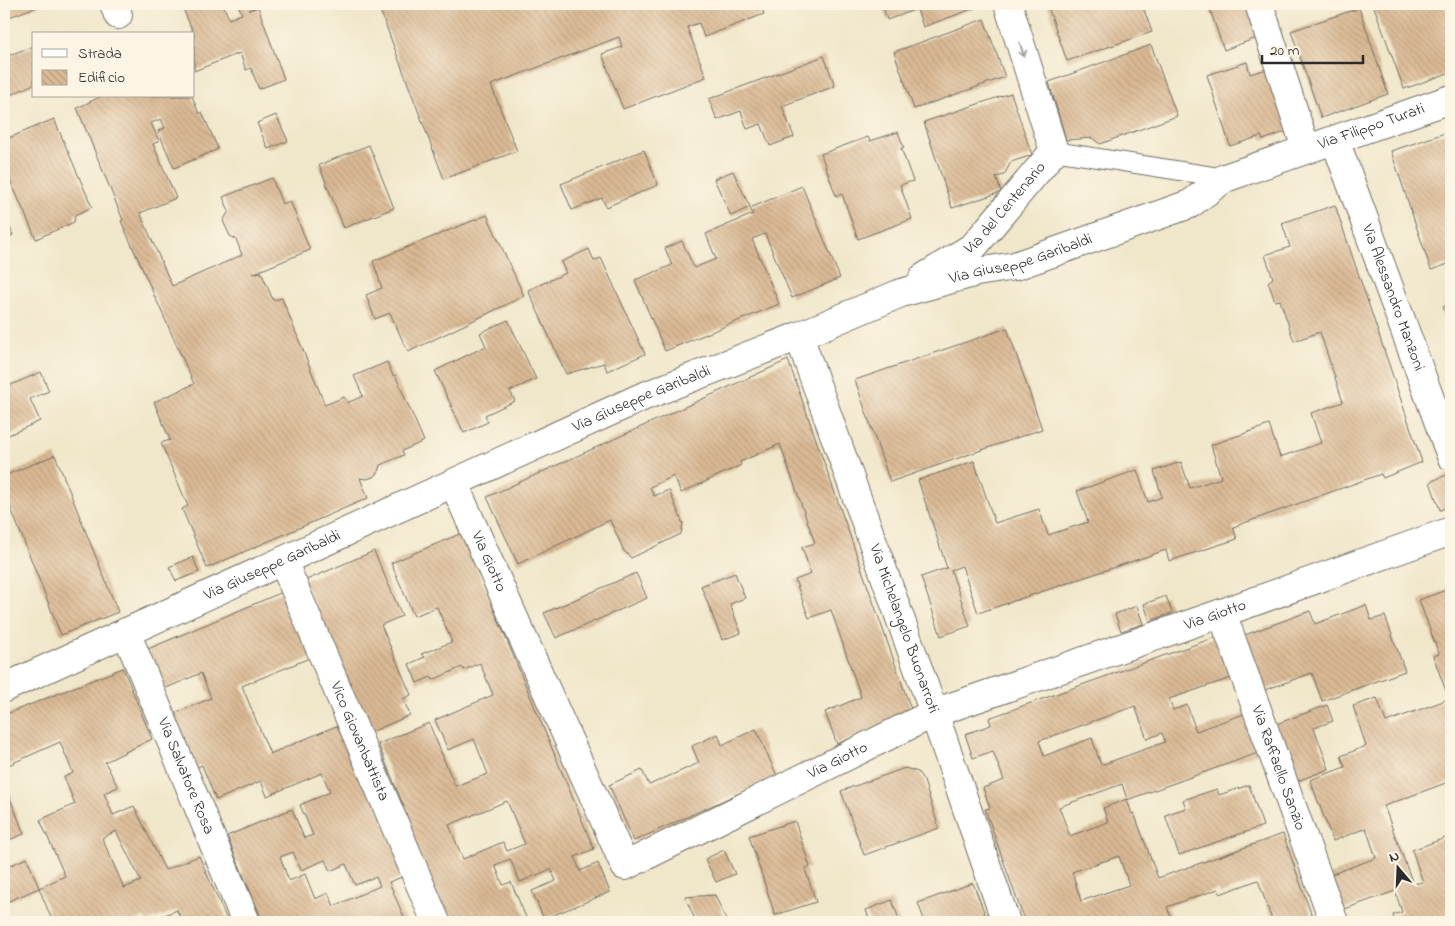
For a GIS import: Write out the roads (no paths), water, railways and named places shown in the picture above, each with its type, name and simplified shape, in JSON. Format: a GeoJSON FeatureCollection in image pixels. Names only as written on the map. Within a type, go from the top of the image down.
{"type":"FeatureCollection","features":[{"type":"Feature","properties":{"kind":"street","name":"Via del Centenario"},"geometry":{"type":"LineString","coordinates":[[901,292],[974,246],[1054,152],[1008,4]]}},
{"type":"Feature","properties":{"kind":"street"},"geometry":{"type":"LineString","coordinates":[[1259,4],[1300,152]]}},
{"type":"Feature","properties":{"kind":"street","name":"Via Filippo Turati"},"geometry":{"type":"LineString","coordinates":[[1300,152],[1451,99]]}},
{"type":"Feature","properties":{"kind":"street","name":"Via Alessandro Manzoni"},"geometry":{"type":"LineString","coordinates":[[1335,140],[1451,456]]}},
{"type":"Feature","properties":{"kind":"street","name":"Via Giuseppe Garibaldi"},"geometry":{"type":"LineString","coordinates":[[4,688],[642,397],[799,336],[901,292],[977,272],[1016,266],[1190,204],[1225,178],[1300,152]]}},
{"type":"Feature","properties":{"kind":"street","name":"Via Michelangelo Buonarroti"},"geometry":{"type":"LineString","coordinates":[[799,336],[934,713],[1006,922]]}},
{"type":"Feature","properties":{"kind":"street","name":"Via Giotto"},"geometry":{"type":"LineString","coordinates":[[454,484],[626,866],[934,713],[1222,614],[1451,532]]}},
{"type":"Feature","properties":{"kind":"street","name":"Vico Giovanbattista"},"geometry":{"type":"LineString","coordinates":[[282,561],[436,922]]}},
{"type":"Feature","properties":{"kind":"street","name":"Via Raffaello Sanzio"},"geometry":{"type":"LineString","coordinates":[[1222,614],[1334,922]]}},
{"type":"Feature","properties":{"kind":"street","name":"Via Salvatore Rosa"},"geometry":{"type":"LineString","coordinates":[[126,632],[246,922]]}},
{"type":"Feature","properties":{"kind":"lane","name":"Via del Centenario"},"geometry":{"type":"LineString","coordinates":[[1054,152],[1225,178]]}}]}
